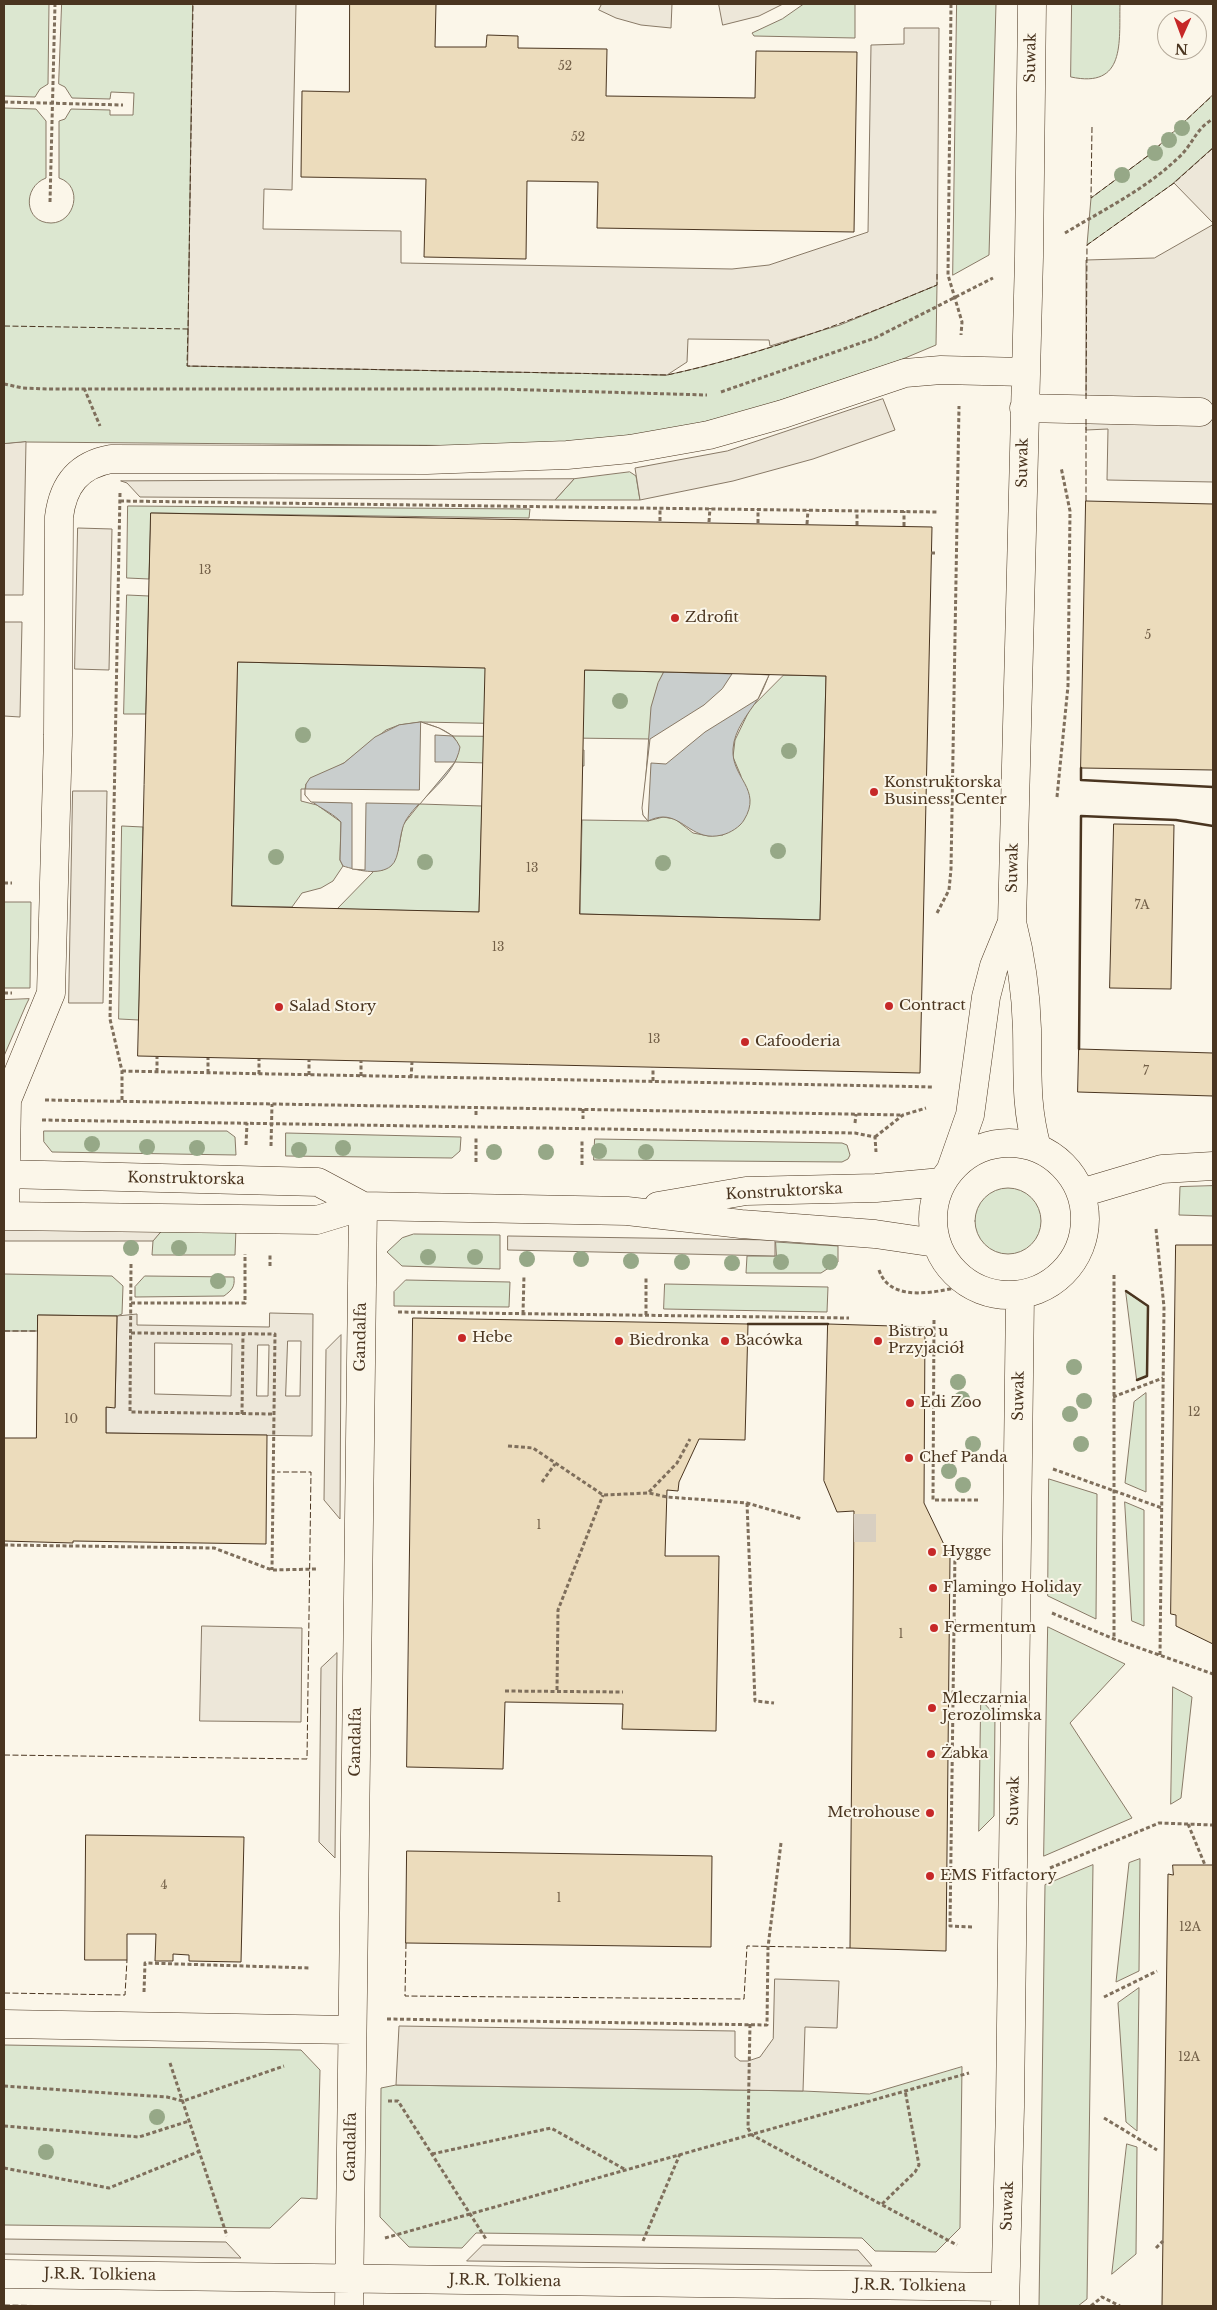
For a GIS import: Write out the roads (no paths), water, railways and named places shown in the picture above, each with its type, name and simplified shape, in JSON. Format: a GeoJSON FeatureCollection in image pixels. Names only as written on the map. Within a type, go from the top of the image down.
{"type":"FeatureCollection","features":[{"type":"Feature","properties":{"kind":"street","name":"Suwak"},"geometry":{"type":"LineString","coordinates":[[1032,4],[1029,257],[1012,922],[1024,984],[1027,1030],[1027,1100],[1031,1128],[1037,1148]]}},
{"type":"Feature","properties":{"kind":"street"},"geometry":{"type":"LineString","coordinates":[[4,1216],[7,1100],[51,993],[58,735],[59,517],[62,498],[68,486],[89,466],[111,459],[428,460],[567,456],[630,449],[709,435],[784,414],[905,373],[941,370],[1025,372]]}},
{"type":"Feature","properties":{"kind":"street"},"geometry":{"type":"LineString","coordinates":[[1024,408],[1200,412]]}},
{"type":"Feature","properties":{"kind":"street","name":"Suwak"},"geometry":{"type":"LineString","coordinates":[[946,1175],[970,1115],[986,996],[997,959],[1012,922]]}},
{"type":"Feature","properties":{"kind":"street"},"geometry":{"type":"LineString","coordinates":[[1000,1143],[1019,1143],[1037,1148],[1051,1155],[1064,1166],[1081,1193],[1086,1216],[1082,1239],[1073,1261],[1058,1278],[1038,1290],[1020,1295],[991,1294],[969,1285],[949,1267],[936,1243],[932,1223],[934,1201],[946,1175],[965,1156],[982,1147],[1000,1143]]}},
{"type":"Feature","properties":{"kind":"street"},"geometry":{"type":"LineString","coordinates":[[1081,1193],[1154,1171],[1213,1166]]}},
{"type":"Feature","properties":{"kind":"street","name":"Konstruktorska"},"geometry":{"type":"LineString","coordinates":[[5,1174],[318,1182],[362,1206]]}},
{"type":"Feature","properties":{"kind":"street","name":"Konstruktorska"},"geometry":{"type":"LineString","coordinates":[[627,1212],[746,1191],[876,1188],[946,1175]]}},
{"type":"Feature","properties":{"kind":"street","name":"Konstruktorska"},"geometry":{"type":"LineString","coordinates":[[4,1216],[317,1220],[362,1206],[627,1212],[741,1224],[875,1234],[936,1243]]}},
{"type":"Feature","properties":{"kind":"street","name":"Gandalfa"},"geometry":{"type":"LineString","coordinates":[[349,2306],[362,1206]]}},
{"type":"Feature","properties":{"kind":"street","name":"Suwak"},"geometry":{"type":"LineString","coordinates":[[1005,2297],[1010,2107],[1020,1295]]}},
{"type":"Feature","properties":{"kind":"street"},"geometry":{"type":"LineString","coordinates":[[4,2024],[150,2025],[352,2030]]}},
{"type":"Feature","properties":{"kind":"street","name":"J.R.R. Tolkiena"},"geometry":{"type":"LineString","coordinates":[[4,2274],[350,2278],[788,2295],[1005,2297]]}},
{"type":"Feature","properties":{"kind":"tunnel"},"geometry":{"type":"LineString","coordinates":[[854,1528],[876,1528]]}},
{"type":"Feature","properties":{"kind":"place","name":"Zdrofit"},"geometry":{"type":"Point","coordinates":[675,618]}},
{"type":"Feature","properties":{"kind":"place","name":"Konstruktorska Business Center"},"geometry":{"type":"Point","coordinates":[874,792]}},
{"type":"Feature","properties":{"kind":"place","name":"Contract"},"geometry":{"type":"Point","coordinates":[889,1006]}},
{"type":"Feature","properties":{"kind":"place","name":"Salad Story"},"geometry":{"type":"Point","coordinates":[279,1007]}},
{"type":"Feature","properties":{"kind":"place","name":"Cafooderia"},"geometry":{"type":"Point","coordinates":[745,1042]}},
{"type":"Feature","properties":{"kind":"place","name":"Hebe"},"geometry":{"type":"Point","coordinates":[462,1338]}},
{"type":"Feature","properties":{"kind":"place","name":"Biedronka"},"geometry":{"type":"Point","coordinates":[619,1341]}},
{"type":"Feature","properties":{"kind":"place","name":"Bacówka"},"geometry":{"type":"Point","coordinates":[725,1341]}},
{"type":"Feature","properties":{"kind":"place","name":"Bistro u Przyjaciół"},"geometry":{"type":"Point","coordinates":[878,1341]}},
{"type":"Feature","properties":{"kind":"place","name":"Edi Zoo"},"geometry":{"type":"Point","coordinates":[910,1403]}},
{"type":"Feature","properties":{"kind":"place","name":"Chef Panda"},"geometry":{"type":"Point","coordinates":[909,1458]}},
{"type":"Feature","properties":{"kind":"place","name":"Hygge"},"geometry":{"type":"Point","coordinates":[932,1552]}},
{"type":"Feature","properties":{"kind":"place","name":"Flamingo Holiday"},"geometry":{"type":"Point","coordinates":[933,1588]}},
{"type":"Feature","properties":{"kind":"place","name":"Fermentum"},"geometry":{"type":"Point","coordinates":[934,1628]}},
{"type":"Feature","properties":{"kind":"place","name":"Mleczarnia Jerozolimska"},"geometry":{"type":"Point","coordinates":[932,1708]}},
{"type":"Feature","properties":{"kind":"place","name":"Żabka"},"geometry":{"type":"Point","coordinates":[931,1754]}},
{"type":"Feature","properties":{"kind":"place","name":"Metrohouse"},"geometry":{"type":"Point","coordinates":[930,1813]}},
{"type":"Feature","properties":{"kind":"place","name":"EMS Fitfactory"},"geometry":{"type":"Point","coordinates":[930,1876]}}]}
